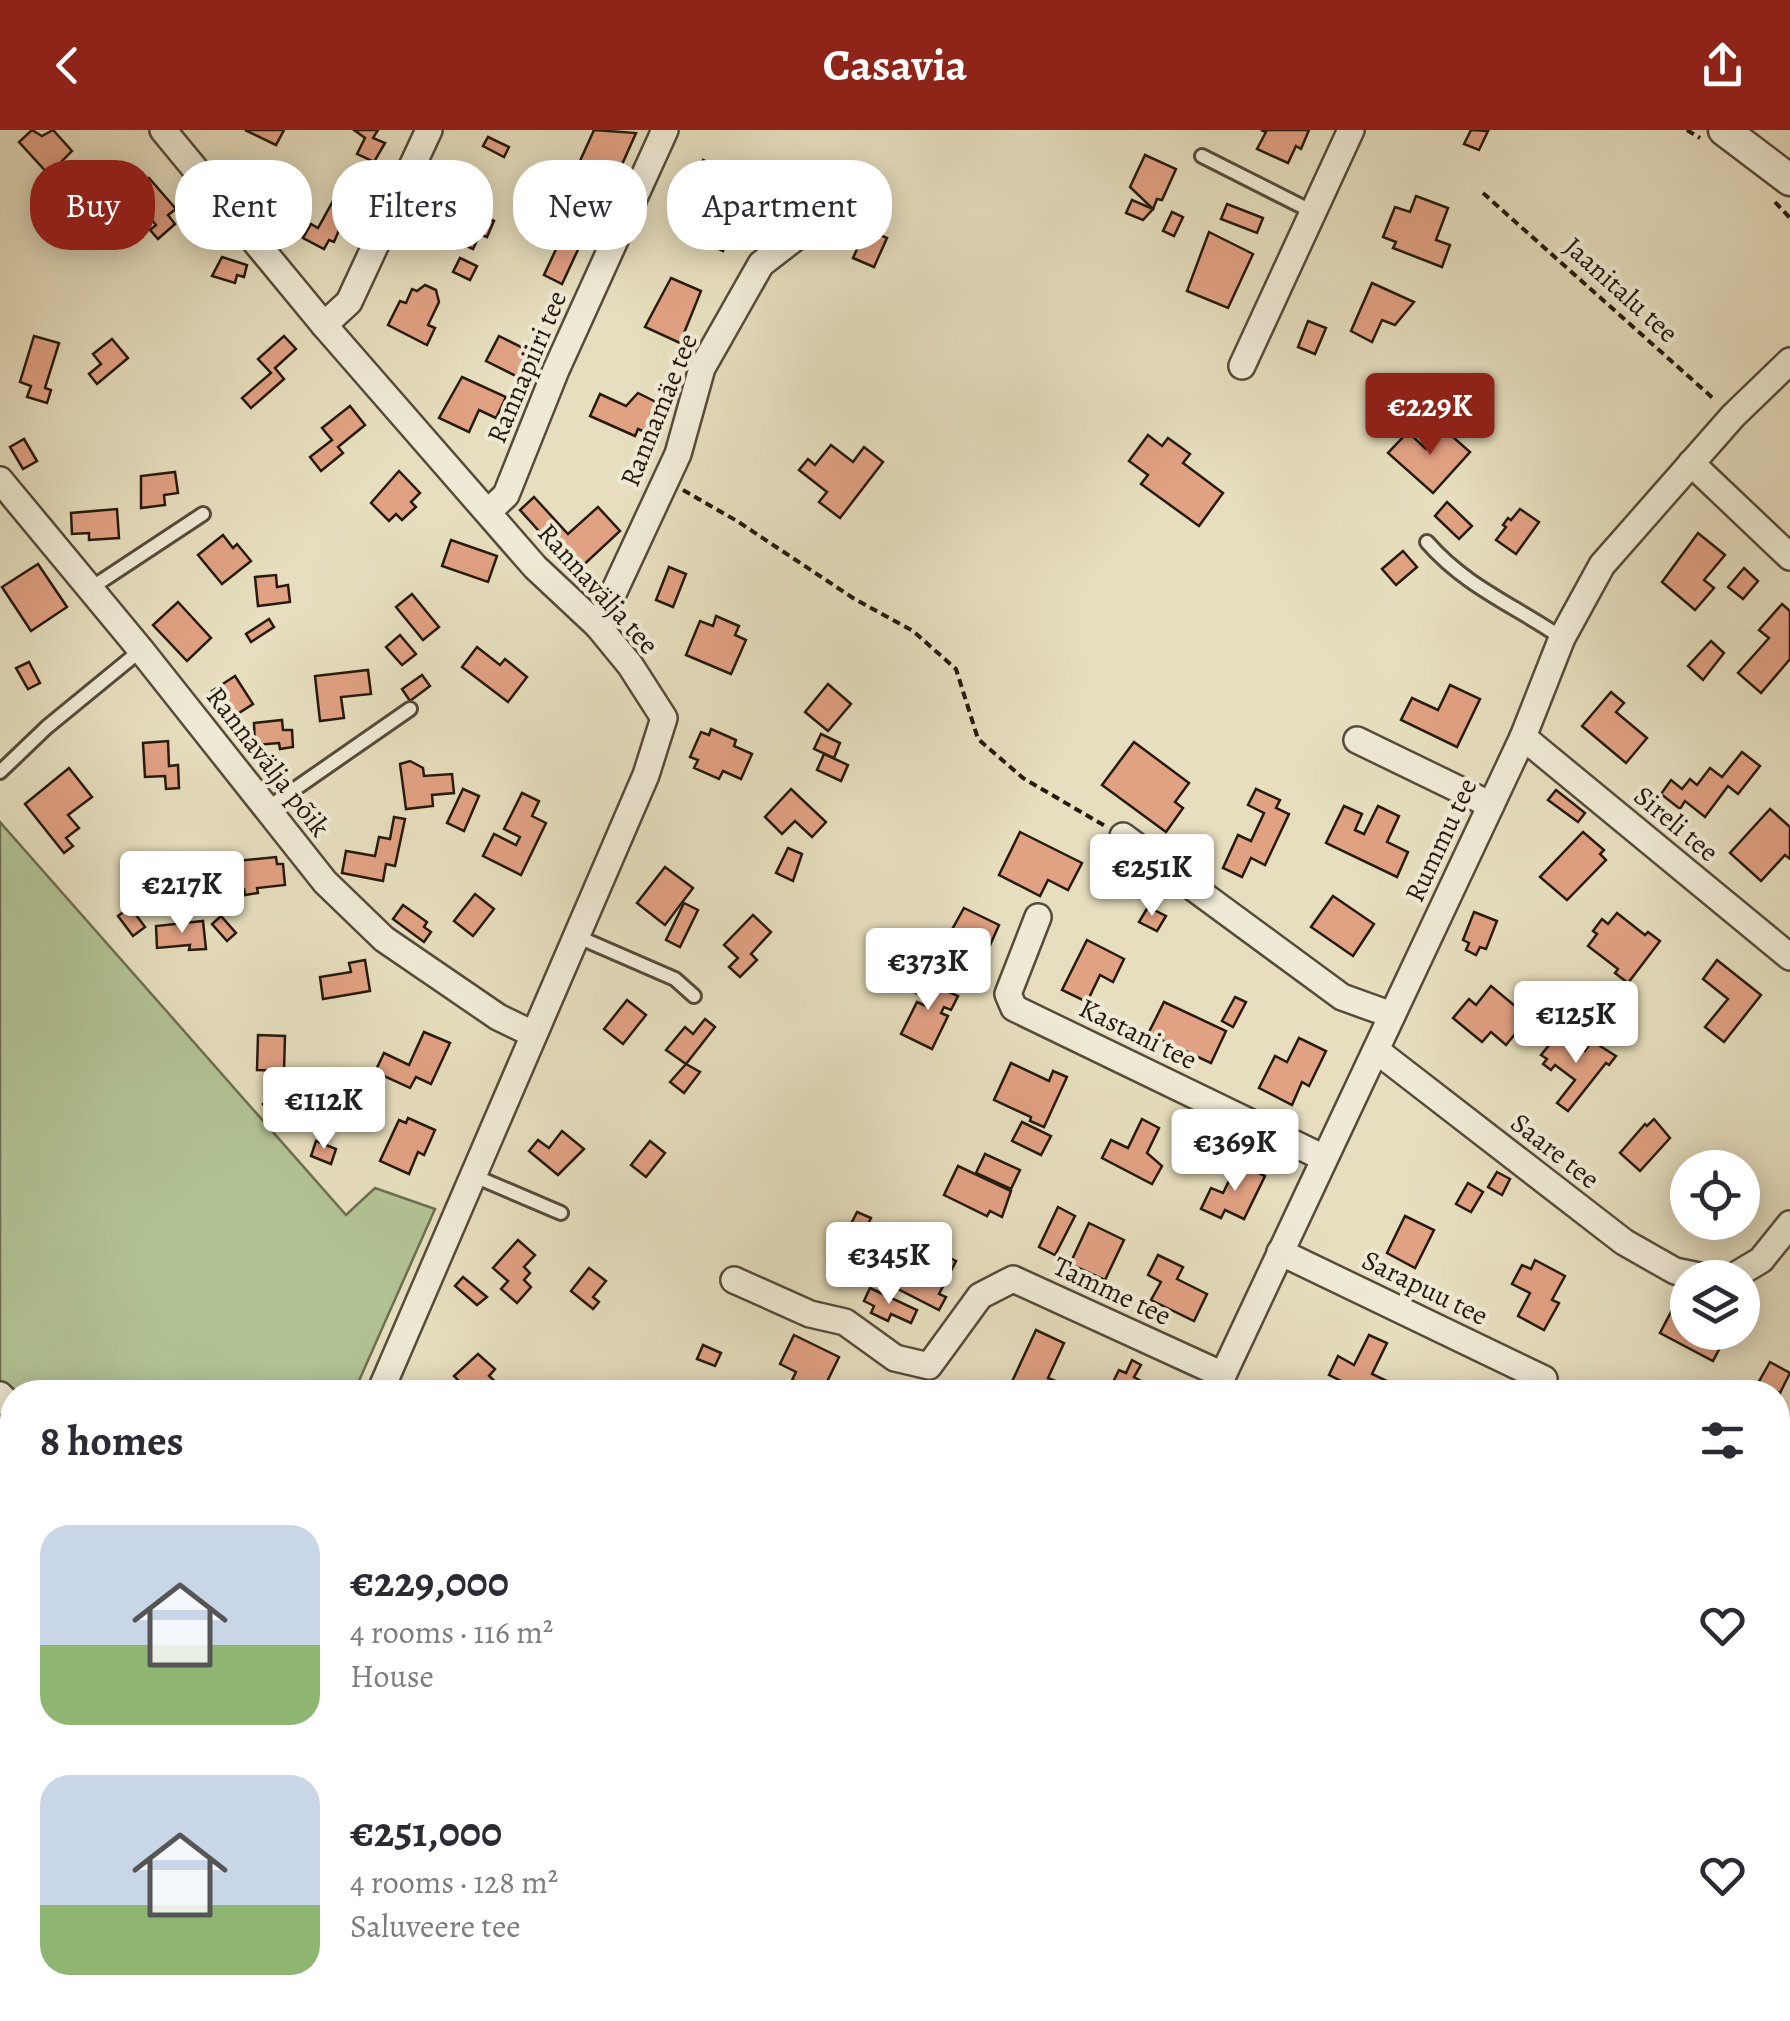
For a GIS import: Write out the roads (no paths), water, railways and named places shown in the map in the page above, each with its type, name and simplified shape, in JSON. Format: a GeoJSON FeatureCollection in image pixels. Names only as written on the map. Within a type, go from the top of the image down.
{"type":"FeatureCollection","features":[{"type":"Feature","properties":{"kind":"street","name":"Rannavälja tee"},"geometry":{"type":"LineString","coordinates":[[163,130],[324,325],[535,567],[598,626],[630,665],[664,718],[646,775],[385,1380]]}},
{"type":"Feature","properties":{"kind":"street"},"geometry":{"type":"LineString","coordinates":[[324,325],[348,302],[429,130]]}},
{"type":"Feature","properties":{"kind":"street","name":"Rannapiiri tee"},"geometry":{"type":"LineString","coordinates":[[488,512],[506,495],[556,370],[665,130]]}},
{"type":"Feature","properties":{"kind":"street"},"geometry":{"type":"LineString","coordinates":[[1242,366],[1351,130]]}},
{"type":"Feature","properties":{"kind":"street"},"geometry":{"type":"LineString","coordinates":[[1724,130],[1790,180]]}},
{"type":"Feature","properties":{"kind":"street","name":"Rannamäe tee"},"geometry":{"type":"LineString","coordinates":[[598,626],[678,454],[702,368],[762,264],[780,250]]}},
{"type":"Feature","properties":{"kind":"street","name":"Rummu tee"},"geometry":{"type":"LineString","coordinates":[[1221,1380],[1523,736],[1562,638],[1602,564],[1733,416],[1790,361]]}},
{"type":"Feature","properties":{"kind":"street"},"geometry":{"type":"LineString","coordinates":[[1690,463],[1790,557]]}},
{"type":"Feature","properties":{"kind":"street","name":"Rannavälja põik"},"geometry":{"type":"LineString","coordinates":[[0,480],[325,882],[384,939],[498,1018],[533,1034]]}},
{"type":"Feature","properties":{"kind":"street","name":"Sireli tee"},"geometry":{"type":"LineString","coordinates":[[1523,736],[1790,957]]}},
{"type":"Feature","properties":{"kind":"street"},"geometry":{"type":"LineString","coordinates":[[1357,740],[1490,805]]}},
{"type":"Feature","properties":{"kind":"street"},"geometry":{"type":"LineString","coordinates":[[1123,836],[1342,997],[1392,1015]]}},
{"type":"Feature","properties":{"kind":"street","name":"Kastani tee"},"geometry":{"type":"LineString","coordinates":[[1038,917],[1008,994],[1014,1008],[1324,1158]]}},
{"type":"Feature","properties":{"kind":"street","name":"Saare tee"},"geometry":{"type":"LineString","coordinates":[[1377,1052],[1624,1242],[1670,1268]]}},
{"type":"Feature","properties":{"kind":"street"},"geometry":{"type":"LineString","coordinates":[[1760,1261],[1790,1224]]}},
{"type":"Feature","properties":{"kind":"street","name":"Sarapuu tee"},"geometry":{"type":"LineString","coordinates":[[1280,1252],[1544,1379]]}},
{"type":"Feature","properties":{"kind":"street","name":"Tamme tee"},"geometry":{"type":"LineString","coordinates":[[734,1280],[810,1314],[845,1322],[894,1358],[929,1366],[980,1296],[1013,1279],[1211,1380]]}},
{"type":"Feature","properties":{"kind":"lane"},"geometry":{"type":"LineString","coordinates":[[1202,156],[1314,212]]}},
{"type":"Feature","properties":{"kind":"lane"},"geometry":{"type":"LineString","coordinates":[[91,588],[203,514]]}},
{"type":"Feature","properties":{"kind":"lane"},"geometry":{"type":"LineString","coordinates":[[1427,542],[1448,567],[1482,592],[1562,638]]}},
{"type":"Feature","properties":{"kind":"lane"},"geometry":{"type":"LineString","coordinates":[[0,772],[47,727],[141,650]]}},
{"type":"Feature","properties":{"kind":"lane"},"geometry":{"type":"LineString","coordinates":[[266,809],[410,709]]}},
{"type":"Feature","properties":{"kind":"lane"},"geometry":{"type":"LineString","coordinates":[[576,936],[675,979],[694,996]]}},
{"type":"Feature","properties":{"kind":"lane"},"geometry":{"type":"LineString","coordinates":[[472,1175],[561,1213]]}}]}
